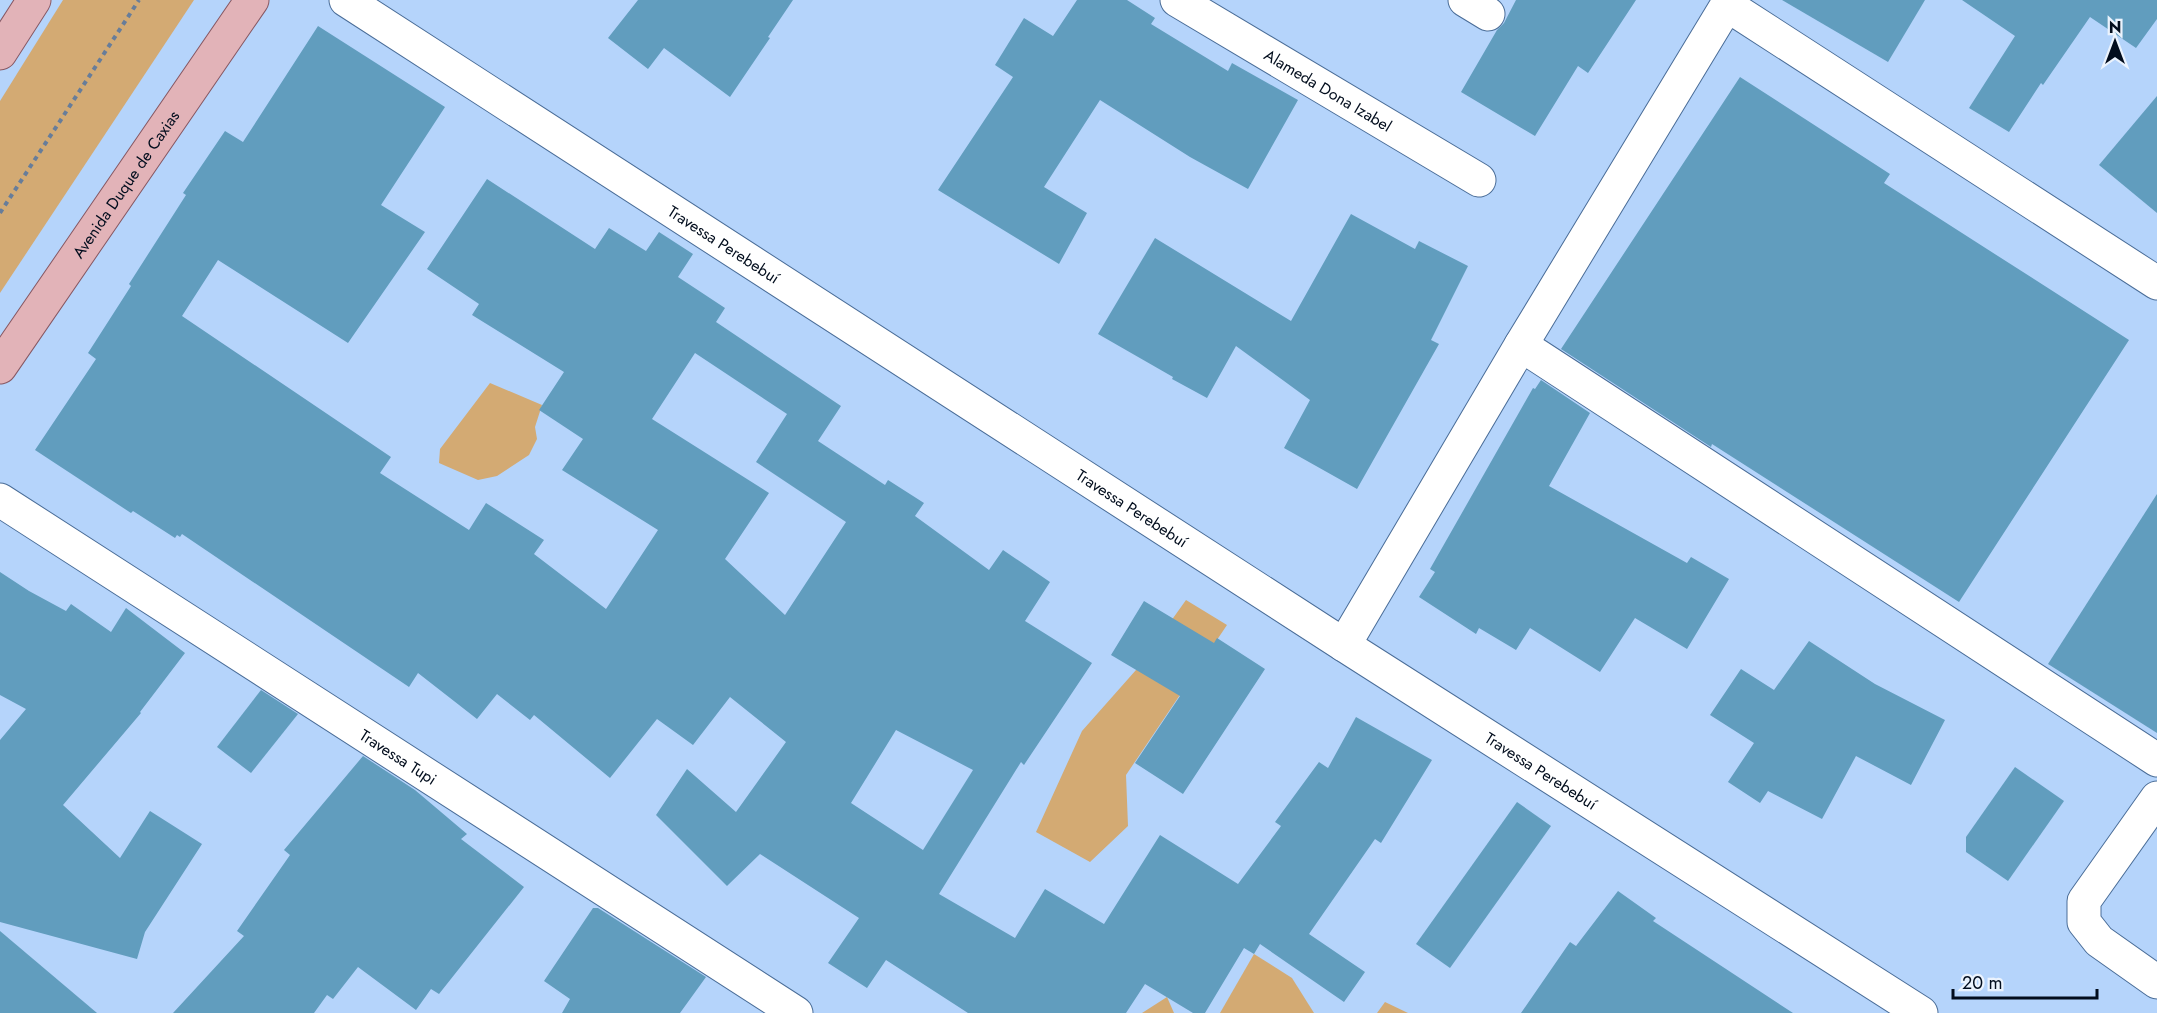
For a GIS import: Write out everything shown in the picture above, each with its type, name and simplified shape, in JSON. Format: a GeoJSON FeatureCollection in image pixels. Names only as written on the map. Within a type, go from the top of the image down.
{"type":"FeatureCollection","features":[{"type":"Feature","properties":{"kind":"main road"},"geometry":{"type":"LineString","coordinates":[[0,53],[34,0]]}},
{"type":"Feature","properties":{"kind":"main road","name":"Avenida Duque de Caxias"},"geometry":{"type":"LineString","coordinates":[[0,367],[252,0]]}},
{"type":"Feature","properties":{"kind":"street","name":"Travessa Perebebuí"},"geometry":{"type":"LineString","coordinates":[[346,0],[1344,645],[1921,1013]]}},
{"type":"Feature","properties":{"kind":"street","name":"Alameda Dona Izabel"},"geometry":{"type":"LineString","coordinates":[[1177,0],[1479,180]]}},
{"type":"Feature","properties":{"kind":"street"},"geometry":{"type":"LineString","coordinates":[[1344,645],[1521,345],[1727,5],[2157,283]]}},
{"type":"Feature","properties":{"kind":"street"},"geometry":{"type":"LineString","coordinates":[[1521,345],[2157,760]]}},
{"type":"Feature","properties":{"kind":"street","name":"Travessa Tupi"},"geometry":{"type":"LineString","coordinates":[[0,500],[796,1013]]}},
{"type":"Feature","properties":{"kind":"street"},"geometry":{"type":"LineString","coordinates":[[2152,817],[2084,901],[2084,922],[2099,941],[2157,982]]}},
{"type":"Feature","properties":{"kind":"path"},"geometry":{"type":"LineString","coordinates":[[0,213],[139,0]]}},
{"type":"Feature","properties":{"kind":"shaded area"},"geometry":{"type":"Polygon","coordinates":[[[63,0],[194,0],[0,293],[0,101],[63,0]]]}},
{"type":"Feature","properties":{"kind":"shaded area"},"geometry":{"type":"Polygon","coordinates":[[[490,383],[542,405],[535,427],[537,439],[529,455],[497,476],[478,480],[439,463],[440,449],[490,383]]]}},
{"type":"Feature","properties":{"kind":"shaded area"},"geometry":{"type":"Polygon","coordinates":[[[1186,600],[1227,625],[1126,775],[1128,826],[1090,862],[1036,832],[1082,731],[1136,670],[1186,600]]]}},
{"type":"Feature","properties":{"kind":"shaded area"},"geometry":{"type":"Polygon","coordinates":[[[1254,954],[1292,978],[1314,1013],[1220,1013],[1254,954]]]}},
{"type":"Feature","properties":{"kind":"shaded area"},"geometry":{"type":"Polygon","coordinates":[[[1167,997],[1174,1013],[1142,1013],[1167,997]]]}},
{"type":"Feature","properties":{"kind":"shaded area"},"geometry":{"type":"Polygon","coordinates":[[[1385,1002],[1408,1013],[1377,1013],[1385,1002]]]}},
{"type":"Feature","properties":{"kind":"building"},"geometry":{"type":"Polygon","coordinates":[[[638,0],[793,0],[730,97],[664,48],[648,69],[608,38],[638,0]]]}},
{"type":"Feature","properties":{"kind":"building"},"geometry":{"type":"Polygon","coordinates":[[[1077,0],[1127,0],[1155,18],[1151,24],[1228,71],[1232,63],[1298,100],[1248,189],[1190,157],[1100,100],[1044,187],[1087,213],[1059,264],[938,190],[1013,77],[995,65],[1024,18],[1053,36],[1077,0]]]}},
{"type":"Feature","properties":{"kind":"building"},"geometry":{"type":"Polygon","coordinates":[[[1516,0],[1636,0],[1588,73],[1578,66],[1535,136],[1461,92],[1516,0]]]}},
{"type":"Feature","properties":{"kind":"building"},"geometry":{"type":"Polygon","coordinates":[[[1782,0],[1925,0],[1888,62],[1782,0]]]}},
{"type":"Feature","properties":{"kind":"building"},"geometry":{"type":"Polygon","coordinates":[[[1962,0],[2157,0],[2157,19],[2136,48],[2090,17],[2043,85],[2041,83],[2009,132],[1969,108],[2015,36],[1962,0]]]}},
{"type":"Feature","properties":{"kind":"building"},"geometry":{"type":"Polygon","coordinates":[[[318,26],[445,107],[381,205],[425,232],[348,343],[218,260],[182,316],[391,457],[380,473],[469,530],[486,503],[544,540],[534,554],[606,609],[658,530],[562,470],[583,439],[539,410],[564,372],[472,315],[479,304],[427,269],[487,179],[595,249],[609,228],[646,251],[659,232],[693,254],[678,277],[725,308],[716,322],[841,406],[818,441],[885,485],[888,480],[924,503],[915,516],[989,570],[1003,550],[1050,582],[1025,621],[1092,663],[1024,765],[1021,762],[939,894],[1015,938],[1045,889],[1104,924],[1160,835],[1238,884],[1281,826],[1275,822],[1319,762],[1328,768],[1356,717],[1432,760],[1381,843],[1375,839],[1309,934],[1365,972],[1344,1002],[1260,944],[1254,954],[1244,948],[1205,1013],[1193,1013],[1145,984],[1126,1013],[968,1013],[886,960],[867,988],[828,963],[859,918],[760,854],[727,886],[656,815],[687,769],[736,812],[786,742],[730,697],[693,745],[657,719],[610,778],[534,715],[530,720],[497,694],[477,719],[418,673],[409,687],[182,534],[175,538],[133,511],[131,513],[35,450],[96,359],[88,353],[186,195],[183,193],[225,131],[243,142],[318,26]],[[695,353],[652,419],[769,493],[725,559],[785,615],[846,522],[756,462],[787,414],[695,353]],[[896,730],[851,803],[923,850],[973,770],[896,730]]]}},
{"type":"Feature","properties":{"kind":"building"},"geometry":{"type":"Polygon","coordinates":[[[1740,77],[1890,174],[1884,183],[2129,340],[1959,602],[1712,444],[1711,447],[1561,349],[1740,77]]]}},
{"type":"Feature","properties":{"kind":"building"},"geometry":{"type":"Polygon","coordinates":[[[2157,96],[2157,213],[2099,165],[2157,96]]]}},
{"type":"Feature","properties":{"kind":"building"},"geometry":{"type":"Polygon","coordinates":[[[1351,214],[1415,249],[1419,241],[1468,266],[1431,340],[1439,344],[1357,489],[1284,448],[1310,400],[1236,346],[1207,398],[1098,334],[1155,238],[1291,321],[1351,214]]]}},
{"type":"Feature","properties":{"kind":"building"},"geometry":{"type":"Polygon","coordinates":[[[1541,380],[1590,413],[1549,486],[1687,563],[1691,557],[1729,579],[1687,649],[1635,618],[1600,672],[1530,628],[1516,650],[1479,628],[1476,634],[1419,597],[1435,572],[1430,569],[1533,388],[1535,389],[1541,380]]]}},
{"type":"Feature","properties":{"kind":"building"},"geometry":{"type":"Polygon","coordinates":[[[2157,494],[2157,733],[2048,664],[2157,494]]]}},
{"type":"Feature","properties":{"kind":"building"},"geometry":{"type":"Polygon","coordinates":[[[0,572],[66,611],[71,604],[111,632],[126,608],[185,653],[141,713],[63,805],[120,858],[150,811],[202,844],[145,932],[137,959],[0,922],[0,740],[26,709],[0,695],[0,572]]]}},
{"type":"Feature","properties":{"kind":"building"},"geometry":{"type":"Polygon","coordinates":[[[1144,601],[1214,643],[1217,638],[1265,669],[1183,794],[1135,763],[1180,696],[1111,655],[1144,601]]]}},
{"type":"Feature","properties":{"kind":"building"},"geometry":{"type":"Polygon","coordinates":[[[1809,641],[1875,684],[1945,720],[1911,785],[1856,756],[1822,819],[1768,791],[1760,803],[1728,782],[1754,743],[1710,715],[1741,669],[1774,690],[1809,641]]]}},
{"type":"Feature","properties":{"kind":"building"},"geometry":{"type":"Polygon","coordinates":[[[261,690],[298,714],[251,773],[217,747],[261,690]]]}},
{"type":"Feature","properties":{"kind":"building"},"geometry":{"type":"Polygon","coordinates":[[[363,756],[415,790],[467,834],[461,839],[524,887],[439,994],[431,989],[416,1010],[358,967],[333,999],[327,995],[314,1013],[173,1013],[244,936],[237,931],[290,855],[284,850],[363,756]]]}},
{"type":"Feature","properties":{"kind":"building"},"geometry":{"type":"Polygon","coordinates":[[[2015,767],[2064,801],[2008,881],[1966,852],[1966,837],[2015,767]]]}},
{"type":"Feature","properties":{"kind":"building"},"geometry":{"type":"Polygon","coordinates":[[[1517,802],[1551,826],[1450,968],[1416,944],[1517,802]]]}},
{"type":"Feature","properties":{"kind":"building"},"geometry":{"type":"Polygon","coordinates":[[[1618,891],[1656,918],[1653,921],[1793,1013],[1521,1013],[1570,942],[1576,946],[1618,891]]]}},
{"type":"Feature","properties":{"kind":"building"},"geometry":{"type":"Polygon","coordinates":[[[593,908],[598,908],[706,977],[680,1013],[562,1013],[570,999],[544,981],[593,908]]]}},
{"type":"Feature","properties":{"kind":"building"},"geometry":{"type":"Polygon","coordinates":[[[0,931],[97,1013],[0,1013],[0,931]]]}}]}
